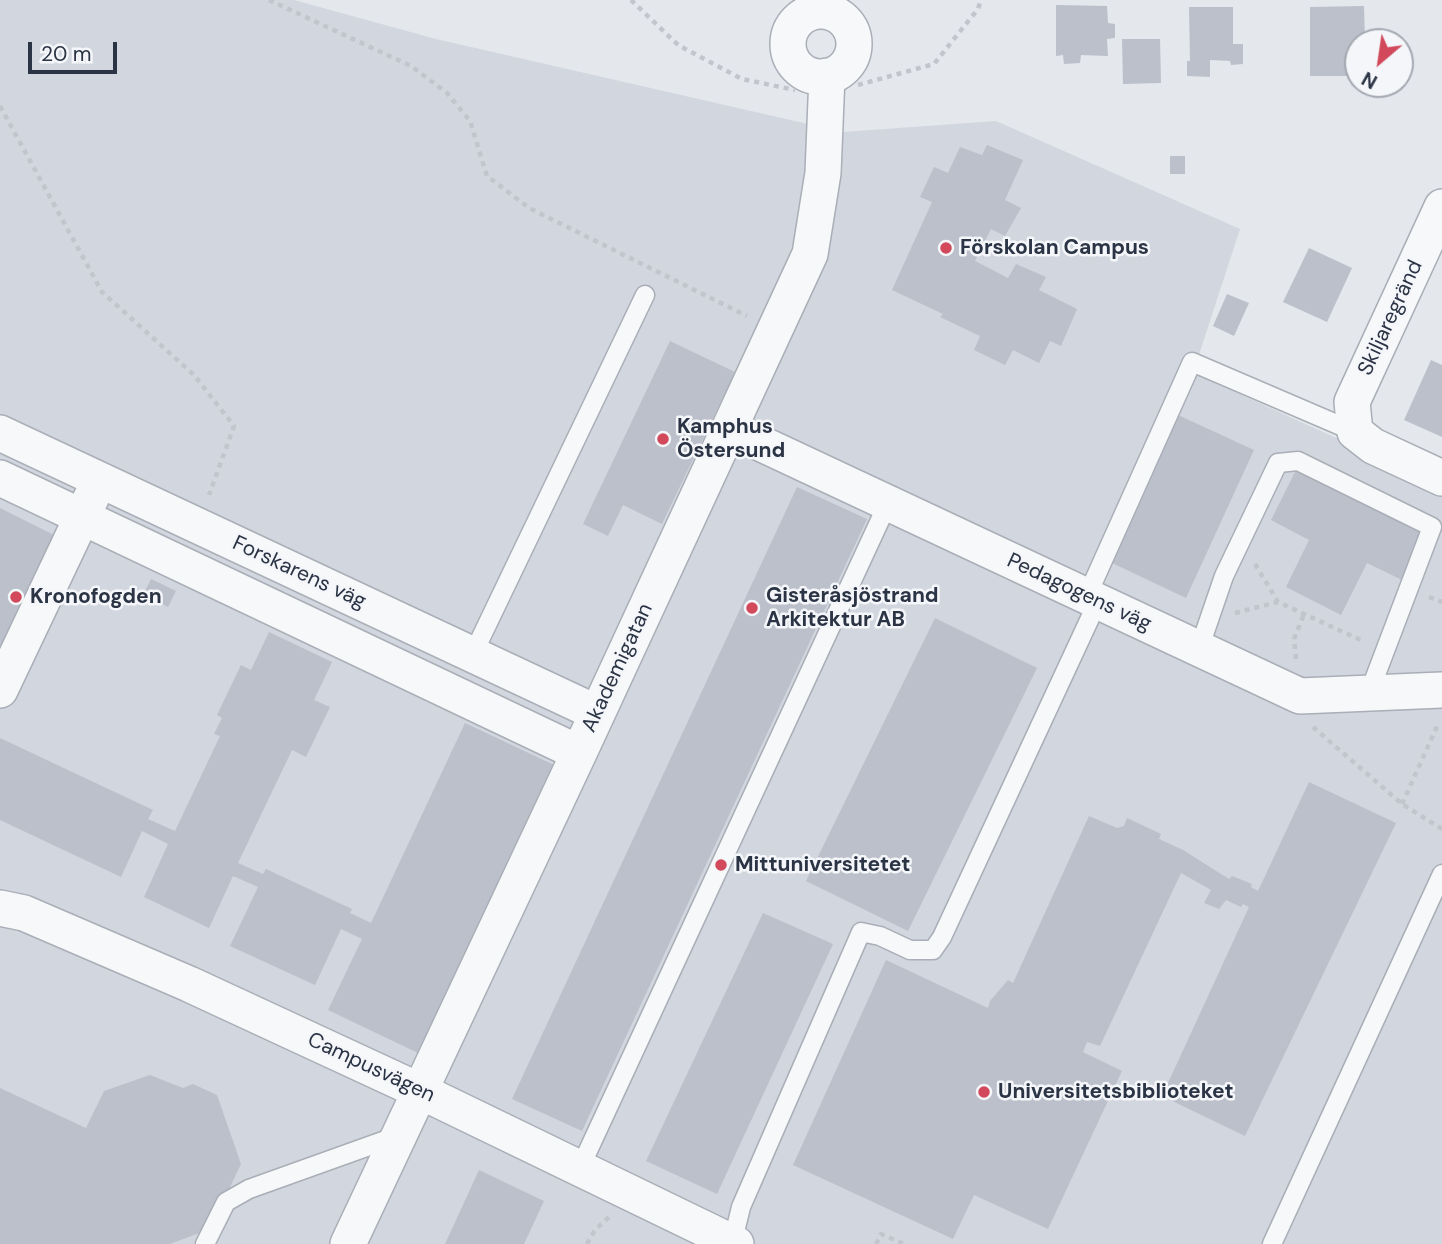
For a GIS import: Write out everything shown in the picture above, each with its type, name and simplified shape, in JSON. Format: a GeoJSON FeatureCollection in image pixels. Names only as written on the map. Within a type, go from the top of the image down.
{"type":"FeatureCollection","features":[{"type":"Feature","properties":{"kind":"street"},"geometry":{"type":"LineString","coordinates":[[818,5],[848,24],[855,45],[846,65],[837,73],[827,76],[806,73],[792,58],[789,48],[792,28],[799,19],[818,5]]}},
{"type":"Feature","properties":{"kind":"street","name":"Akademigatan"},"geometry":{"type":"LineString","coordinates":[[348,1244],[810,254],[823,173],[827,76]]}},
{"type":"Feature","properties":{"kind":"street","name":"Skiljaregränd"},"geometry":{"type":"LineString","coordinates":[[1355,432],[1353,402],[1442,207]]}},
{"type":"Feature","properties":{"kind":"street","name":"Pedagogens väg"},"geometry":{"type":"LineString","coordinates":[[730,429],[1092,599],[1203,634],[1300,696],[1441,693]]}},
{"type":"Feature","properties":{"kind":"street"},"geometry":{"type":"LineString","coordinates":[[1355,432],[1373,446],[1442,478]]}},
{"type":"Feature","properties":{"kind":"street","name":"Forskarens väg"},"geometry":{"type":"LineString","coordinates":[[0,433],[597,713]]}},
{"type":"Feature","properties":{"kind":"street","name":"Forskarens väg"},"geometry":{"type":"LineString","coordinates":[[0,478],[579,753]]}},
{"type":"Feature","properties":{"kind":"street"},"geometry":{"type":"LineString","coordinates":[[0,690],[100,480]]}},
{"type":"Feature","properties":{"kind":"street"},"geometry":{"type":"LineString","coordinates":[[416,676],[435,637]]}},
{"type":"Feature","properties":{"kind":"street","name":"Campusvägen"},"geometry":{"type":"LineString","coordinates":[[0,908],[24,913],[189,984],[420,1091],[734,1243]]}},
{"type":"Feature","properties":{"kind":"lane"},"geometry":{"type":"LineString","coordinates":[[473,654],[645,295]]}},
{"type":"Feature","properties":{"kind":"lane"},"geometry":{"type":"LineString","coordinates":[[734,1243],[741,1207],[860,932],[880,936],[910,950],[933,950],[942,937],[1092,599],[1192,362],[1355,432]]}},
{"type":"Feature","properties":{"kind":"lane"},"geometry":{"type":"LineString","coordinates":[[1203,634],[1224,576],[1278,463],[1298,461],[1433,527],[1369,693]]}},
{"type":"Feature","properties":{"kind":"lane"},"geometry":{"type":"LineString","coordinates":[[580,1168],[888,503]]}},
{"type":"Feature","properties":{"kind":"lane"},"geometry":{"type":"LineString","coordinates":[[1272,1244],[1442,874]]}},
{"type":"Feature","properties":{"kind":"lane"},"geometry":{"type":"LineString","coordinates":[[205,1244],[226,1202],[249,1189],[400,1135]]}},
{"type":"Feature","properties":{"kind":"path"},"geometry":{"type":"LineString","coordinates":[[269,0],[411,66],[447,93],[470,121],[487,176],[529,208],[752,319],[777,328]]}},
{"type":"Feature","properties":{"kind":"path"},"geometry":{"type":"LineString","coordinates":[[0,106],[102,292],[194,375],[234,426],[197,526]]}},
{"type":"Feature","properties":{"kind":"path"},"geometry":{"type":"LineString","coordinates":[[1240,542],[1279,602],[1385,652]]}},
{"type":"Feature","properties":{"kind":"path"},"geometry":{"type":"LineString","coordinates":[[1203,634],[1279,602]]}},
{"type":"Feature","properties":{"kind":"path"},"geometry":{"type":"LineString","coordinates":[[1304,614],[1294,639],[1305,720],[1402,804],[1442,829]]}},
{"type":"Feature","properties":{"kind":"path"},"geometry":{"type":"LineString","coordinates":[[1402,804],[1441,693]]}},
{"type":"Feature","properties":{"kind":"path"},"geometry":{"type":"LineString","coordinates":[[876,1244],[881,1234],[904,1244]]}},
{"type":"Feature","properties":{"kind":"shaded area","name":"Mittuniversitetet"},"geometry":{"type":"Polygon","coordinates":[[[0,0],[294,0],[436,39],[843,132],[996,121],[1240,229],[1193,373],[1442,486],[1442,1244],[0,1244],[0,0]]]}},
{"type":"Feature","properties":{"kind":"building"},"geometry":{"type":"Polygon","coordinates":[[[1056,5],[1107,6],[1108,23],[1115,24],[1115,38],[1107,39],[1108,56],[1081,55],[1080,63],[1064,64],[1063,55],[1056,56],[1056,5]]]}},
{"type":"Feature","properties":{"kind":"building"},"geometry":{"type":"Polygon","coordinates":[[[1364,6],[1365,28],[1344,28],[1344,76],[1310,76],[1310,7],[1364,6]]]}},
{"type":"Feature","properties":{"kind":"building"},"geometry":{"type":"Polygon","coordinates":[[[1189,7],[1233,7],[1233,44],[1243,44],[1243,64],[1231,65],[1230,61],[1210,60],[1210,77],[1187,76],[1187,61],[1190,61],[1189,7]]]}},
{"type":"Feature","properties":{"kind":"building"},"geometry":{"type":"Polygon","coordinates":[[[1122,39],[1160,39],[1161,83],[1123,84],[1122,39]]]}},
{"type":"Feature","properties":{"kind":"building","name":"Förskolan Campus"},"geometry":{"type":"Polygon","coordinates":[[[987,145],[1023,160],[1005,200],[1021,208],[1005,236],[991,229],[975,261],[1008,278],[1016,264],[1046,277],[1039,290],[1077,309],[1061,346],[1050,341],[1039,363],[1013,350],[1005,365],[974,350],[980,336],[940,317],[943,314],[892,290],[932,202],[920,197],[934,167],[948,173],[960,147],[982,155],[987,145]]]}},
{"type":"Feature","properties":{"kind":"building"},"geometry":{"type":"Polygon","coordinates":[[[1170,156],[1185,156],[1185,174],[1170,174],[1170,156]]]}},
{"type":"Feature","properties":{"kind":"building"},"geometry":{"type":"Polygon","coordinates":[[[1309,248],[1352,268],[1327,322],[1283,302],[1309,248]]]}},
{"type":"Feature","properties":{"kind":"building"},"geometry":{"type":"Polygon","coordinates":[[[1227,294],[1249,303],[1234,336],[1213,326],[1227,294]]]}},
{"type":"Feature","properties":{"kind":"building","name":"Kamphus Östersund"},"geometry":{"type":"Polygon","coordinates":[[[670,341],[735,372],[662,524],[623,505],[608,536],[583,524],[670,341]]]}},
{"type":"Feature","properties":{"kind":"building"},"geometry":{"type":"Polygon","coordinates":[[[1431,360],[1442,365],[1442,437],[1404,420],[1431,360]]]}},
{"type":"Feature","properties":{"kind":"building"},"geometry":{"type":"Polygon","coordinates":[[[1178,415],[1254,450],[1186,598],[1110,562],[1178,415]]]}},
{"type":"Feature","properties":{"kind":"building"},"geometry":{"type":"Polygon","coordinates":[[[1296,470],[1427,536],[1404,581],[1367,563],[1341,615],[1286,587],[1309,540],[1271,520],[1296,470]]]}},
{"type":"Feature","properties":{"kind":"building"},"geometry":{"type":"Polygon","coordinates":[[[797,487],[867,519],[582,1131],[512,1099],[797,487]]]}},
{"type":"Feature","properties":{"kind":"building","name":"Kronofogden"},"geometry":{"type":"Polygon","coordinates":[[[0,508],[60,538],[0,663],[0,508]]]}},
{"type":"Feature","properties":{"kind":"building"},"geometry":{"type":"Polygon","coordinates":[[[151,579],[176,591],[168,607],[143,595],[151,579]]]}},
{"type":"Feature","properties":{"kind":"building"},"geometry":{"type":"Polygon","coordinates":[[[935,618],[1037,668],[908,931],[806,881],[935,618]]]}},
{"type":"Feature","properties":{"kind":"building"},"geometry":{"type":"Polygon","coordinates":[[[269,632],[332,662],[314,700],[330,707],[306,757],[292,750],[238,863],[263,874],[266,869],[352,909],[350,913],[371,923],[465,723],[554,765],[418,1053],[328,1010],[362,939],[341,929],[315,985],[230,946],[258,887],[233,876],[209,928],[144,897],[168,844],[142,831],[121,877],[0,820],[0,738],[153,810],[148,819],[175,831],[220,736],[214,734],[222,718],[217,715],[241,665],[251,670],[269,632]]]}},
{"type":"Feature","properties":{"kind":"building"},"geometry":{"type":"Polygon","coordinates":[[[1309,782],[1396,823],[1245,1136],[1162,1096],[1249,907],[1243,904],[1241,907],[1226,900],[1219,909],[1204,903],[1211,890],[1181,873],[1100,1046],[1087,1042],[1083,1052],[1122,1071],[1048,1229],[974,1195],[953,1239],[793,1165],[886,960],[988,1008],[990,1001],[1008,980],[1013,983],[1089,816],[1117,828],[1124,826],[1127,818],[1161,834],[1159,839],[1183,850],[1229,879],[1232,876],[1252,884],[1251,887],[1258,891],[1309,782]]]}},
{"type":"Feature","properties":{"kind":"building"},"geometry":{"type":"Polygon","coordinates":[[[763,913],[833,944],[717,1194],[646,1161],[763,913]]]}},
{"type":"Feature","properties":{"kind":"building"},"geometry":{"type":"Polygon","coordinates":[[[150,1075],[183,1088],[193,1084],[217,1095],[241,1164],[210,1229],[170,1244],[0,1244],[0,1088],[86,1128],[104,1091],[150,1075]]]}},
{"type":"Feature","properties":{"kind":"building"},"geometry":{"type":"Polygon","coordinates":[[[479,1170],[544,1201],[524,1244],[445,1244],[479,1170]]]}},
{"type":"Feature","properties":{"kind":"place","name":"Förskolan Campus"},"geometry":{"type":"Point","coordinates":[946,248]}},
{"type":"Feature","properties":{"kind":"place","name":"Kamphus Östersund"},"geometry":{"type":"Point","coordinates":[663,439]}},
{"type":"Feature","properties":{"kind":"place","name":"Kronofogden"},"geometry":{"type":"Point","coordinates":[16,597]}},
{"type":"Feature","properties":{"kind":"place","name":"Gisteråsjöstrand Arkitektur AB"},"geometry":{"type":"Point","coordinates":[752,608]}},
{"type":"Feature","properties":{"kind":"place","name":"Mittuniversitetet"},"geometry":{"type":"Point","coordinates":[721,865]}},
{"type":"Feature","properties":{"kind":"place","name":"Universitetsbiblioteket"},"geometry":{"type":"Point","coordinates":[984,1092]}}]}
